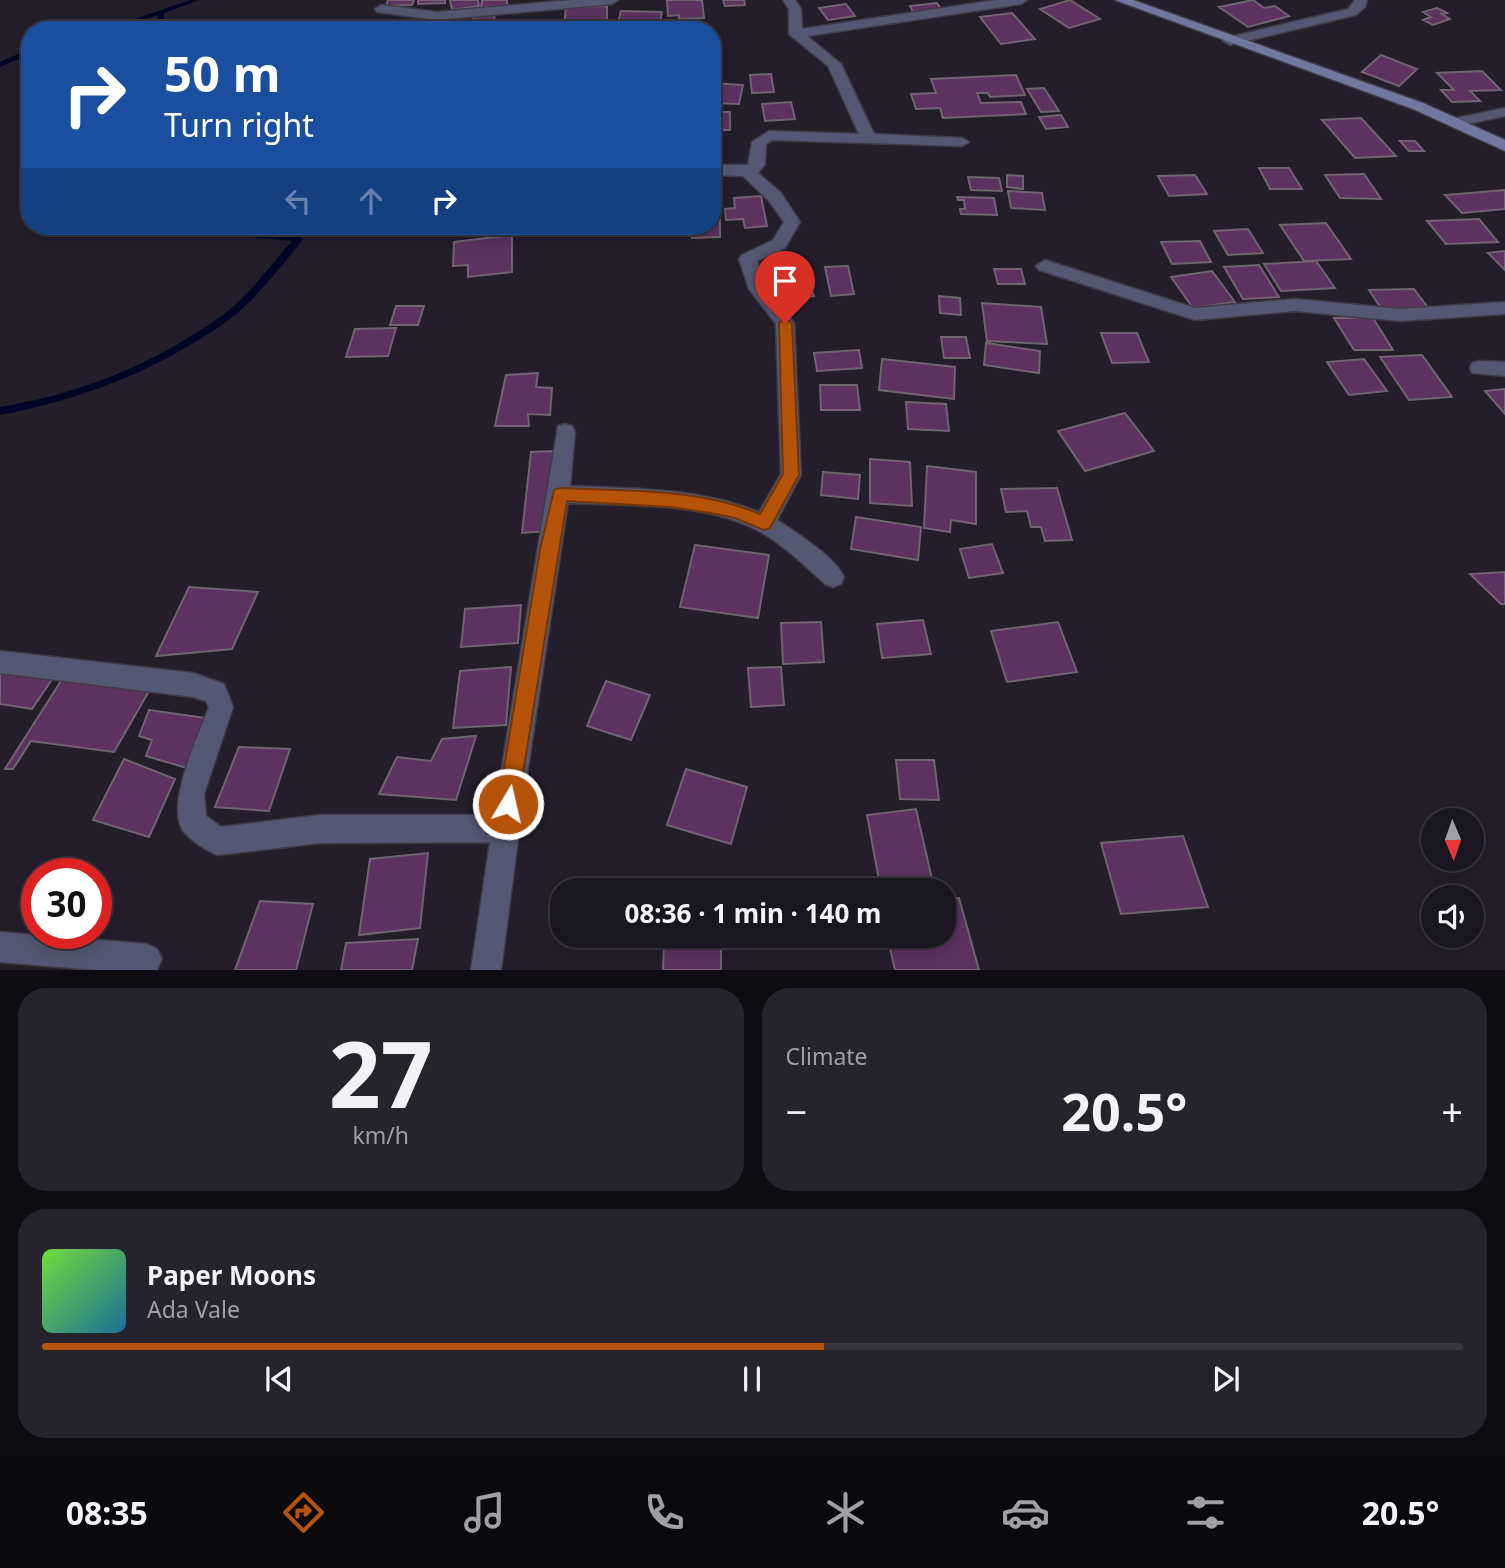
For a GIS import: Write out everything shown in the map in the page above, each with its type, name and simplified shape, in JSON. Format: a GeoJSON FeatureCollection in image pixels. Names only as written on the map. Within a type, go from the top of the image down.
{"type":"FeatureCollection","features":[{"type":"Feature","properties":{"kind":"main road"},"geometry":{"type":"LineString","coordinates":[[1121,0],[1418,106],[1505,146]]}},
{"type":"Feature","properties":{"kind":"street"},"geometry":{"type":"LineString","coordinates":[[381,9],[437,16],[612,0]]}},
{"type":"Feature","properties":{"kind":"street"},"geometry":{"type":"LineString","coordinates":[[789,0],[795,9],[796,34],[834,64],[859,123],[869,138]]}},
{"type":"Feature","properties":{"kind":"street"},"geometry":{"type":"LineString","coordinates":[[796,34],[1021,0]]}},
{"type":"Feature","properties":{"kind":"street"},"geometry":{"type":"LineString","coordinates":[[1230,41],[1352,12],[1361,4],[1361,0]]}},
{"type":"Feature","properties":{"kind":"street"},"geometry":{"type":"LineString","coordinates":[[1457,122],[1505,112]]}},
{"type":"Feature","properties":{"kind":"street"},"geometry":{"type":"LineString","coordinates":[[721,170],[747,171],[757,164],[759,142],[769,135],[962,142]]}},
{"type":"Feature","properties":{"kind":"street"},"geometry":{"type":"LineString","coordinates":[[747,171],[775,197],[792,222],[779,244],[748,259],[758,289],[785,323],[791,475],[764,523]]}},
{"type":"Feature","properties":{"kind":"street"},"geometry":{"type":"LineString","coordinates":[[1045,266],[1195,314],[1295,305],[1400,315],[1505,308]]}},
{"type":"Feature","properties":{"kind":"street"},"geometry":{"type":"LineString","coordinates":[[1479,368],[1505,369]]}},
{"type":"Feature","properties":{"kind":"street"},"geometry":{"type":"LineString","coordinates":[[486,970],[504,828],[548,550],[560,494],[565,432]]}},
{"type":"Feature","properties":{"kind":"street"},"geometry":{"type":"LineString","coordinates":[[560,494],[670,501],[737,512],[764,523],[833,577]]}},
{"type":"Feature","properties":{"kind":"street"},"geometry":{"type":"LineString","coordinates":[[0,662],[192,685],[215,692],[221,707],[191,794],[193,824],[217,841],[320,829],[504,828]]}},
{"type":"Feature","properties":{"kind":"street"},"geometry":{"type":"LineString","coordinates":[[0,947],[147,959]]}},
{"type":"Feature","properties":{"kind":"building"},"geometry":{"type":"Polygon","coordinates":[[[388,0],[414,0],[412,5],[386,6],[388,0]]]}},
{"type":"Feature","properties":{"kind":"building"},"geometry":{"type":"Polygon","coordinates":[[[418,0],[445,0],[445,3],[418,4],[418,0]]]}},
{"type":"Feature","properties":{"kind":"building"},"geometry":{"type":"Polygon","coordinates":[[[450,0],[478,0],[479,6],[452,10],[450,0]]]}},
{"type":"Feature","properties":{"kind":"building"},"geometry":{"type":"Polygon","coordinates":[[[482,0],[507,0],[507,6],[481,7],[482,0]]]}},
{"type":"Feature","properties":{"kind":"building"},"geometry":{"type":"Polygon","coordinates":[[[667,0],[702,0],[704,18],[679,19],[679,15],[668,16],[667,0]]]}},
{"type":"Feature","properties":{"kind":"building"},"geometry":{"type":"Polygon","coordinates":[[[723,0],[744,0],[745,5],[725,6],[723,0]]]}},
{"type":"Feature","properties":{"kind":"building"},"geometry":{"type":"Polygon","coordinates":[[[1070,0],[1100,19],[1069,28],[1040,9],[1070,0]]]}},
{"type":"Feature","properties":{"kind":"building"},"geometry":{"type":"Polygon","coordinates":[[[1253,0],[1264,8],[1275,6],[1289,16],[1248,27],[1219,7],[1253,0]]]}},
{"type":"Feature","properties":{"kind":"building"},"geometry":{"type":"Polygon","coordinates":[[[937,3],[941,9],[913,12],[910,6],[937,3]]]}},
{"type":"Feature","properties":{"kind":"building"},"geometry":{"type":"Polygon","coordinates":[[[846,4],[855,16],[828,20],[819,8],[846,4]]]}},
{"type":"Feature","properties":{"kind":"building"},"geometry":{"type":"Polygon","coordinates":[[[607,6],[607,21],[565,21],[566,7],[607,6]]]}},
{"type":"Feature","properties":{"kind":"building"},"geometry":{"type":"Polygon","coordinates":[[[1437,8],[1447,13],[1442,14],[1450,19],[1433,25],[1423,20],[1431,17],[1423,12],[1437,8]]]}},
{"type":"Feature","properties":{"kind":"building"},"geometry":{"type":"Polygon","coordinates":[[[621,11],[662,12],[660,21],[618,21],[621,11]]]}},
{"type":"Feature","properties":{"kind":"building"},"geometry":{"type":"Polygon","coordinates":[[[1012,13],[1035,39],[1001,44],[980,17],[1012,13]]]}},
{"type":"Feature","properties":{"kind":"building"},"geometry":{"type":"Polygon","coordinates":[[[494,15],[495,21],[474,21],[473,17],[494,15]]]}},
{"type":"Feature","properties":{"kind":"building"},"geometry":{"type":"Polygon","coordinates":[[[1381,55],[1417,69],[1399,86],[1362,72],[1381,55]]]}},
{"type":"Feature","properties":{"kind":"building"},"geometry":{"type":"Polygon","coordinates":[[[1482,71],[1501,90],[1470,91],[1480,101],[1452,102],[1441,90],[1454,90],[1437,73],[1482,71]]]}},
{"type":"Feature","properties":{"kind":"building"},"geometry":{"type":"Polygon","coordinates":[[[771,74],[774,92],[752,93],[750,75],[771,74]]]}},
{"type":"Feature","properties":{"kind":"building"},"geometry":{"type":"Polygon","coordinates":[[[1016,75],[1025,95],[990,97],[988,93],[977,93],[981,103],[1021,102],[1026,114],[943,118],[940,108],[916,109],[911,94],[936,93],[931,79],[1016,75]]]}},
{"type":"Feature","properties":{"kind":"building"},"geometry":{"type":"Polygon","coordinates":[[[721,84],[743,85],[739,104],[721,103],[721,84]]]}},
{"type":"Feature","properties":{"kind":"building"},"geometry":{"type":"Polygon","coordinates":[[[1044,88],[1059,111],[1041,112],[1027,89],[1044,88]]]}},
{"type":"Feature","properties":{"kind":"building"},"geometry":{"type":"Polygon","coordinates":[[[791,102],[795,119],[765,121],[762,104],[791,102]]]}},
{"type":"Feature","properties":{"kind":"building"},"geometry":{"type":"Polygon","coordinates":[[[721,112],[730,112],[730,130],[721,130],[721,112]]]}},
{"type":"Feature","properties":{"kind":"building"},"geometry":{"type":"Polygon","coordinates":[[[1061,115],[1068,127],[1046,129],[1039,117],[1061,115]]]}},
{"type":"Feature","properties":{"kind":"building"},"geometry":{"type":"Polygon","coordinates":[[[1361,118],[1396,156],[1355,158],[1322,120],[1361,118]]]}},
{"type":"Feature","properties":{"kind":"building"},"geometry":{"type":"Polygon","coordinates":[[[1400,141],[1415,141],[1424,151],[1409,151],[1400,141]]]}},
{"type":"Feature","properties":{"kind":"building"},"geometry":{"type":"Polygon","coordinates":[[[1259,168],[1289,168],[1302,189],[1270,189],[1259,168]]]}},
{"type":"Feature","properties":{"kind":"building"},"geometry":{"type":"Polygon","coordinates":[[[1364,174],[1381,199],[1340,198],[1325,175],[1364,174]]]}},
{"type":"Feature","properties":{"kind":"building"},"geometry":{"type":"Polygon","coordinates":[[[1007,175],[1023,176],[1023,189],[1007,187],[1007,175]]]}},
{"type":"Feature","properties":{"kind":"building"},"geometry":{"type":"Polygon","coordinates":[[[1195,175],[1207,194],[1169,196],[1158,176],[1195,175]]]}},
{"type":"Feature","properties":{"kind":"building"},"geometry":{"type":"Polygon","coordinates":[[[968,177],[999,178],[1002,191],[971,190],[968,177]]]}},
{"type":"Feature","properties":{"kind":"building"},"geometry":{"type":"Polygon","coordinates":[[[1505,190],[1505,209],[1462,213],[1445,195],[1505,190]]]}},
{"type":"Feature","properties":{"kind":"building"},"geometry":{"type":"Polygon","coordinates":[[[1008,191],[1042,193],[1045,210],[1011,208],[1008,191]]]}},
{"type":"Feature","properties":{"kind":"building"},"geometry":{"type":"Polygon","coordinates":[[[761,196],[767,226],[745,228],[743,219],[726,220],[725,209],[735,208],[734,198],[761,196]]]}},
{"type":"Feature","properties":{"kind":"building"},"geometry":{"type":"Polygon","coordinates":[[[957,197],[994,198],[997,215],[961,214],[960,209],[965,209],[964,200],[958,200],[957,197]]]}},
{"type":"Feature","properties":{"kind":"building"},"geometry":{"type":"Polygon","coordinates":[[[1479,219],[1498,242],[1446,244],[1427,221],[1479,219]]]}},
{"type":"Feature","properties":{"kind":"building"},"geometry":{"type":"Polygon","coordinates":[[[1326,223],[1351,259],[1304,261],[1280,225],[1326,223]]]}},
{"type":"Feature","properties":{"kind":"building"},"geometry":{"type":"Polygon","coordinates":[[[1248,229],[1263,253],[1228,255],[1214,231],[1248,229]]]}},
{"type":"Feature","properties":{"kind":"building"},"geometry":{"type":"Polygon","coordinates":[[[512,235],[512,272],[468,277],[468,265],[453,266],[454,242],[512,235]]]}},
{"type":"Feature","properties":{"kind":"building"},"geometry":{"type":"Polygon","coordinates":[[[692,235],[720,235],[720,237],[692,238],[692,235]]]}},
{"type":"Feature","properties":{"kind":"building"},"geometry":{"type":"Polygon","coordinates":[[[1200,241],[1211,262],[1172,264],[1161,242],[1200,241]]]}},
{"type":"Feature","properties":{"kind":"building"},"geometry":{"type":"Polygon","coordinates":[[[1505,251],[1505,270],[1488,253],[1505,251]]]}},
{"type":"Feature","properties":{"kind":"building"},"geometry":{"type":"Polygon","coordinates":[[[1316,261],[1335,288],[1281,291],[1264,264],[1316,261]]]}},
{"type":"Feature","properties":{"kind":"building"},"geometry":{"type":"Polygon","coordinates":[[[801,264],[814,296],[792,300],[787,287],[774,289],[767,269],[801,264]]]}},
{"type":"Feature","properties":{"kind":"building"},"geometry":{"type":"Polygon","coordinates":[[[1259,265],[1279,297],[1243,299],[1224,267],[1259,265]]]}},
{"type":"Feature","properties":{"kind":"building"},"geometry":{"type":"Polygon","coordinates":[[[848,266],[854,294],[831,296],[825,267],[848,266]]]}},
{"type":"Feature","properties":{"kind":"building"},"geometry":{"type":"Polygon","coordinates":[[[994,269],[1021,269],[1025,284],[998,284],[994,269]]]}},
{"type":"Feature","properties":{"kind":"building"},"geometry":{"type":"Polygon","coordinates":[[[1212,271],[1235,302],[1193,308],[1171,277],[1212,271]]]}},
{"type":"Feature","properties":{"kind":"building"},"geometry":{"type":"Polygon","coordinates":[[[1414,289],[1429,309],[1382,310],[1369,290],[1414,289]]]}},
{"type":"Feature","properties":{"kind":"building"},"geometry":{"type":"Polygon","coordinates":[[[939,296],[960,298],[961,315],[940,313],[939,296]]]}},
{"type":"Feature","properties":{"kind":"building"},"geometry":{"type":"Polygon","coordinates":[[[982,303],[1041,307],[1047,344],[987,341],[982,303]]]}},
{"type":"Feature","properties":{"kind":"building"},"geometry":{"type":"Polygon","coordinates":[[[396,306],[424,306],[418,325],[390,325],[396,306]]]}},
{"type":"Feature","properties":{"kind":"building"},"geometry":{"type":"Polygon","coordinates":[[[1334,318],[1373,318],[1393,350],[1354,350],[1334,318]]]}},
{"type":"Feature","properties":{"kind":"building"},"geometry":{"type":"Polygon","coordinates":[[[396,328],[388,356],[346,357],[355,329],[396,328]]]}},
{"type":"Feature","properties":{"kind":"building"},"geometry":{"type":"Polygon","coordinates":[[[1101,333],[1137,333],[1149,362],[1112,363],[1101,333]]]}},
{"type":"Feature","properties":{"kind":"building"},"geometry":{"type":"Polygon","coordinates":[[[941,337],[966,337],[970,358],[944,358],[941,337]]]}},
{"type":"Feature","properties":{"kind":"building"},"geometry":{"type":"Polygon","coordinates":[[[986,343],[1040,351],[1039,373],[984,365],[986,343]]]}},
{"type":"Feature","properties":{"kind":"building"},"geometry":{"type":"Polygon","coordinates":[[[859,350],[862,368],[817,371],[814,353],[859,350]]]}},
{"type":"Feature","properties":{"kind":"building"},"geometry":{"type":"Polygon","coordinates":[[[1422,355],[1452,397],[1409,400],[1380,357],[1422,355]]]}},
{"type":"Feature","properties":{"kind":"building"},"geometry":{"type":"Polygon","coordinates":[[[882,359],[955,367],[954,399],[879,390],[882,359]]]}},
{"type":"Feature","properties":{"kind":"building"},"geometry":{"type":"Polygon","coordinates":[[[1364,359],[1387,391],[1349,395],[1327,362],[1364,359]]]}},
{"type":"Feature","properties":{"kind":"building"},"geometry":{"type":"Polygon","coordinates":[[[538,373],[536,387],[552,388],[550,415],[528,414],[529,426],[495,426],[506,375],[538,373]]]}},
{"type":"Feature","properties":{"kind":"building"},"geometry":{"type":"Polygon","coordinates":[[[820,385],[857,385],[860,410],[821,410],[820,385]]]}},
{"type":"Feature","properties":{"kind":"building"},"geometry":{"type":"Polygon","coordinates":[[[1505,389],[1505,414],[1485,391],[1505,389]]]}},
{"type":"Feature","properties":{"kind":"building"},"geometry":{"type":"Polygon","coordinates":[[[906,402],[946,404],[949,431],[908,429],[906,402]]]}},
{"type":"Feature","properties":{"kind":"building"},"geometry":{"type":"Polygon","coordinates":[[[1125,413],[1154,451],[1085,471],[1058,431],[1125,413]]]}},
{"type":"Feature","properties":{"kind":"building"},"geometry":{"type":"Polygon","coordinates":[[[553,451],[546,531],[522,533],[531,452],[553,451]]]}},
{"type":"Feature","properties":{"kind":"building"},"geometry":{"type":"Polygon","coordinates":[[[870,459],[910,462],[912,506],[870,503],[870,459]]]}},
{"type":"Feature","properties":{"kind":"building"},"geometry":{"type":"Polygon","coordinates":[[[927,466],[976,472],[976,524],[951,520],[950,532],[924,528],[927,466]]]}},
{"type":"Feature","properties":{"kind":"building"},"geometry":{"type":"Polygon","coordinates":[[[823,472],[860,475],[858,499],[821,495],[823,472]]]}},
{"type":"Feature","properties":{"kind":"building"},"geometry":{"type":"Polygon","coordinates":[[[1057,488],[1072,540],[1045,541],[1041,527],[1031,527],[1027,511],[1006,512],[1001,489],[1057,488]]]}},
{"type":"Feature","properties":{"kind":"building"},"geometry":{"type":"Polygon","coordinates":[[[856,517],[921,527],[918,560],[851,549],[856,517]]]}},
{"type":"Feature","properties":{"kind":"building"},"geometry":{"type":"Polygon","coordinates":[[[992,544],[1003,573],[969,578],[960,549],[992,544]]]}},
{"type":"Feature","properties":{"kind":"building"},"geometry":{"type":"Polygon","coordinates":[[[695,545],[769,555],[758,618],[680,607],[695,545]]]}},
{"type":"Feature","properties":{"kind":"building"},"geometry":{"type":"Polygon","coordinates":[[[1505,572],[1505,604],[1501,604],[1470,574],[1505,572]]]}},
{"type":"Feature","properties":{"kind":"building"},"geometry":{"type":"Polygon","coordinates":[[[189,587],[258,592],[232,649],[156,656],[189,587]]]}},
{"type":"Feature","properties":{"kind":"building"},"geometry":{"type":"Polygon","coordinates":[[[521,605],[518,643],[461,647],[465,609],[521,605]]]}},
{"type":"Feature","properties":{"kind":"building"},"geometry":{"type":"Polygon","coordinates":[[[923,620],[931,654],[882,658],[877,624],[923,620]]]}},
{"type":"Feature","properties":{"kind":"building"},"geometry":{"type":"Polygon","coordinates":[[[821,622],[824,662],[783,664],[781,623],[821,622]]]}},
{"type":"Feature","properties":{"kind":"building"},"geometry":{"type":"Polygon","coordinates":[[[1058,622],[1077,672],[1007,682],[991,631],[1058,622]]]}},
{"type":"Feature","properties":{"kind":"building"},"geometry":{"type":"Polygon","coordinates":[[[0,667],[55,675],[32,709],[0,704],[0,667]]]}},
{"type":"Feature","properties":{"kind":"building"},"geometry":{"type":"Polygon","coordinates":[[[511,667],[506,725],[453,728],[460,671],[511,667]]]}},
{"type":"Feature","properties":{"kind":"building"},"geometry":{"type":"Polygon","coordinates":[[[781,667],[784,705],[751,707],[748,668],[781,667]]]}},
{"type":"Feature","properties":{"kind":"building"},"geometry":{"type":"Polygon","coordinates":[[[66,673],[153,684],[114,752],[31,741],[13,769],[5,769],[66,673]]]}},
{"type":"Feature","properties":{"kind":"building"},"geometry":{"type":"Polygon","coordinates":[[[606,681],[650,695],[631,740],[587,726],[606,681]]]}},
{"type":"Feature","properties":{"kind":"building"},"geometry":{"type":"Polygon","coordinates":[[[149,710],[206,718],[187,768],[146,756],[152,740],[139,736],[149,710]]]}},
{"type":"Feature","properties":{"kind":"building"},"geometry":{"type":"Polygon","coordinates":[[[476,736],[456,800],[379,794],[397,757],[431,761],[442,739],[476,736]]]}},
{"type":"Feature","properties":{"kind":"building"},"geometry":{"type":"Polygon","coordinates":[[[239,747],[290,749],[269,811],[215,807],[239,747]]]}},
{"type":"Feature","properties":{"kind":"building"},"geometry":{"type":"Polygon","coordinates":[[[124,759],[175,779],[149,837],[93,820],[124,759]]]}},
{"type":"Feature","properties":{"kind":"building"},"geometry":{"type":"Polygon","coordinates":[[[896,760],[934,760],[939,800],[900,799],[896,760]]]}},
{"type":"Feature","properties":{"kind":"building"},"geometry":{"type":"Polygon","coordinates":[[[686,769],[747,787],[731,844],[667,825],[686,769]]]}},
{"type":"Feature","properties":{"kind":"building"},"geometry":{"type":"Polygon","coordinates":[[[916,809],[932,878],[879,878],[867,815],[916,809]]]}},
{"type":"Feature","properties":{"kind":"building"},"geometry":{"type":"Polygon","coordinates":[[[1183,836],[1208,907],[1121,914],[1101,843],[1183,836]]]}},
{"type":"Feature","properties":{"kind":"building"},"geometry":{"type":"Polygon","coordinates":[[[428,853],[420,928],[359,935],[370,859],[428,853]]]}},
{"type":"Feature","properties":{"kind":"building"},"geometry":{"type":"Polygon","coordinates":[[[959,898],[979,970],[895,970],[890,948],[956,948],[956,899],[959,898]]]}},
{"type":"Feature","properties":{"kind":"building"},"geometry":{"type":"Polygon","coordinates":[[[260,901],[313,904],[296,970],[235,970],[260,901]]]}},
{"type":"Feature","properties":{"kind":"building"},"geometry":{"type":"Polygon","coordinates":[[[418,939],[412,970],[341,970],[346,943],[418,939]]]}},
{"type":"Feature","properties":{"kind":"building"},"geometry":{"type":"Polygon","coordinates":[[[664,948],[721,948],[721,970],[663,970],[664,948]]]}},
{"type":"Feature","properties":{"kind":"waterway"},"geometry":{"type":"LineString","coordinates":[[161,12],[196,0]]}},
{"type":"Feature","properties":{"kind":"waterway"},"geometry":{"type":"LineString","coordinates":[[133,21],[161,12]]}},
{"type":"Feature","properties":{"kind":"waterway"},"geometry":{"type":"LineString","coordinates":[[160,21],[161,12]]}},
{"type":"Feature","properties":{"kind":"waterway"},"geometry":{"type":"LineString","coordinates":[[0,65],[21,55]]}},
{"type":"Feature","properties":{"kind":"waterway"},"geometry":{"type":"LineString","coordinates":[[0,411],[61,398],[121,376],[178,348],[230,314],[257,288],[299,239],[258,235]]}},
{"type":"Feature","properties":{"kind":"route"},"geometry":{"type":"LineString","coordinates":[[508,804],[548,550],[560,494],[711,506],[737,512],[764,523],[791,475],[785,323]]}}]}
